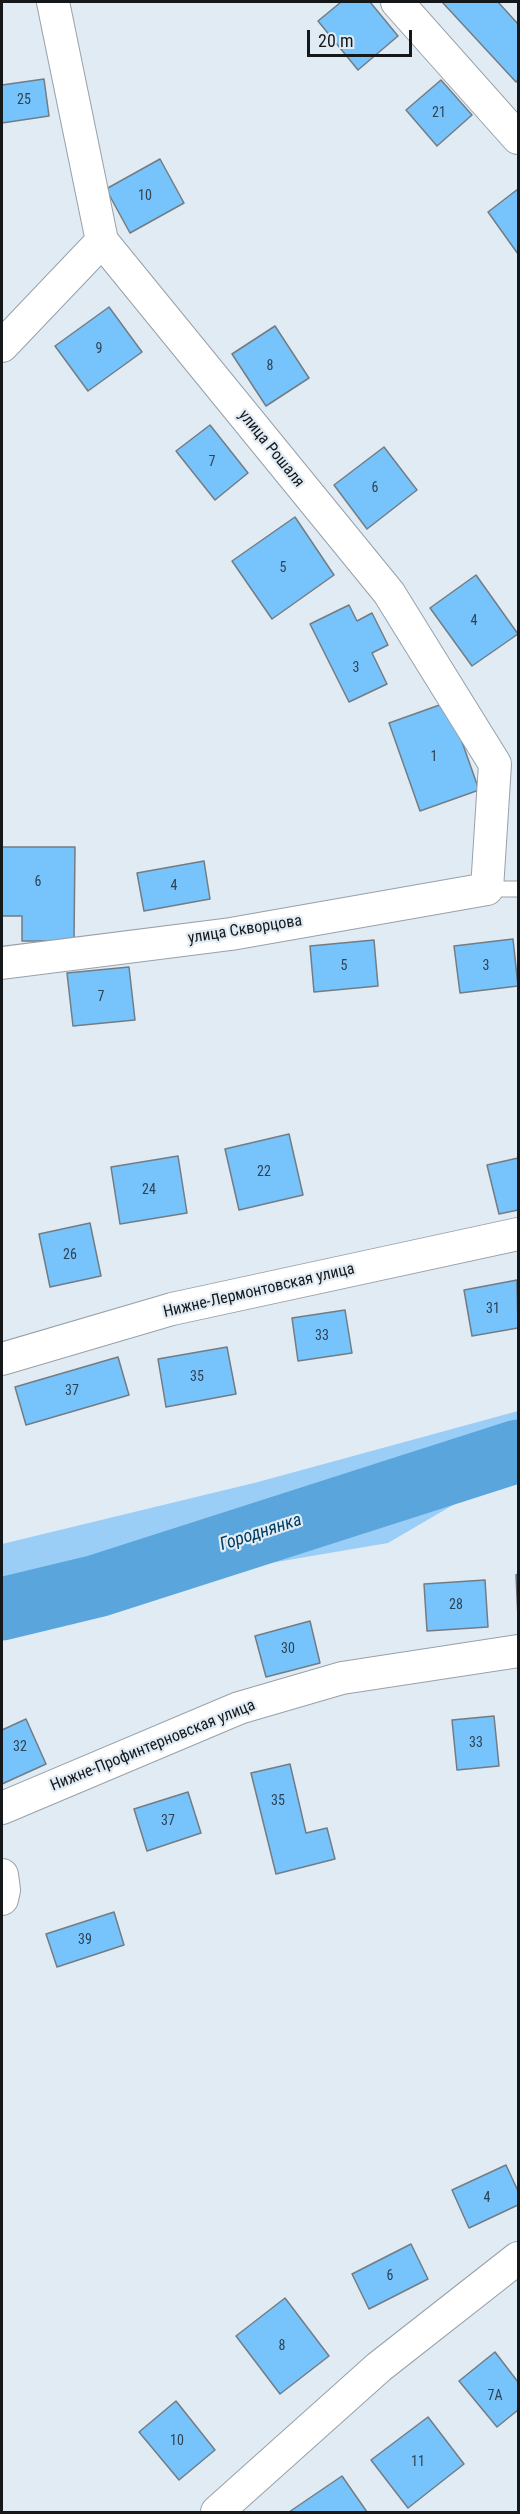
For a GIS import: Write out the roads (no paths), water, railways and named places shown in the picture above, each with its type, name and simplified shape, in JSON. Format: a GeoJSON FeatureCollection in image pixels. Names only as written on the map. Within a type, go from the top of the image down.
{"type":"FeatureCollection","features":[{"type":"Feature","properties":{"kind":"street","name":"улица Рошаля"},"geometry":{"type":"LineString","coordinates":[[53,2],[102,241],[389,593],[495,764],[487,889]]}},
{"type":"Feature","properties":{"kind":"street"},"geometry":{"type":"LineString","coordinates":[[397,2],[519,138]]}},
{"type":"Feature","properties":{"kind":"street"},"geometry":{"type":"LineString","coordinates":[[2,346],[102,241]]}},
{"type":"Feature","properties":{"kind":"street","name":"улица Скворцова"},"geometry":{"type":"LineString","coordinates":[[2,963],[231,934],[487,889]]}},
{"type":"Feature","properties":{"kind":"street","name":"Нижне-Лермонтовская улица"},"geometry":{"type":"LineString","coordinates":[[2,1359],[172,1309],[519,1234]]}},
{"type":"Feature","properties":{"kind":"street","name":"Нижне-Профинтерновская улица"},"geometry":{"type":"LineString","coordinates":[[2,1808],[250,1705],[342,1678],[519,1651]]}},
{"type":"Feature","properties":{"kind":"street"},"geometry":{"type":"LineString","coordinates":[[2,1875],[4,1890],[2,1899]]}},
{"type":"Feature","properties":{"kind":"street"},"geometry":{"type":"LineString","coordinates":[[217,2512],[379,2367],[519,2258]]}},
{"type":"Feature","properties":{"kind":"lane"},"geometry":{"type":"LineString","coordinates":[[487,889],[519,889]]}},
{"type":"Feature","properties":{"kind":"waterway","name":"Городнянка"},"geometry":{"type":"LineString","coordinates":[[2,1609],[97,1586],[518,1451]]}}]}
